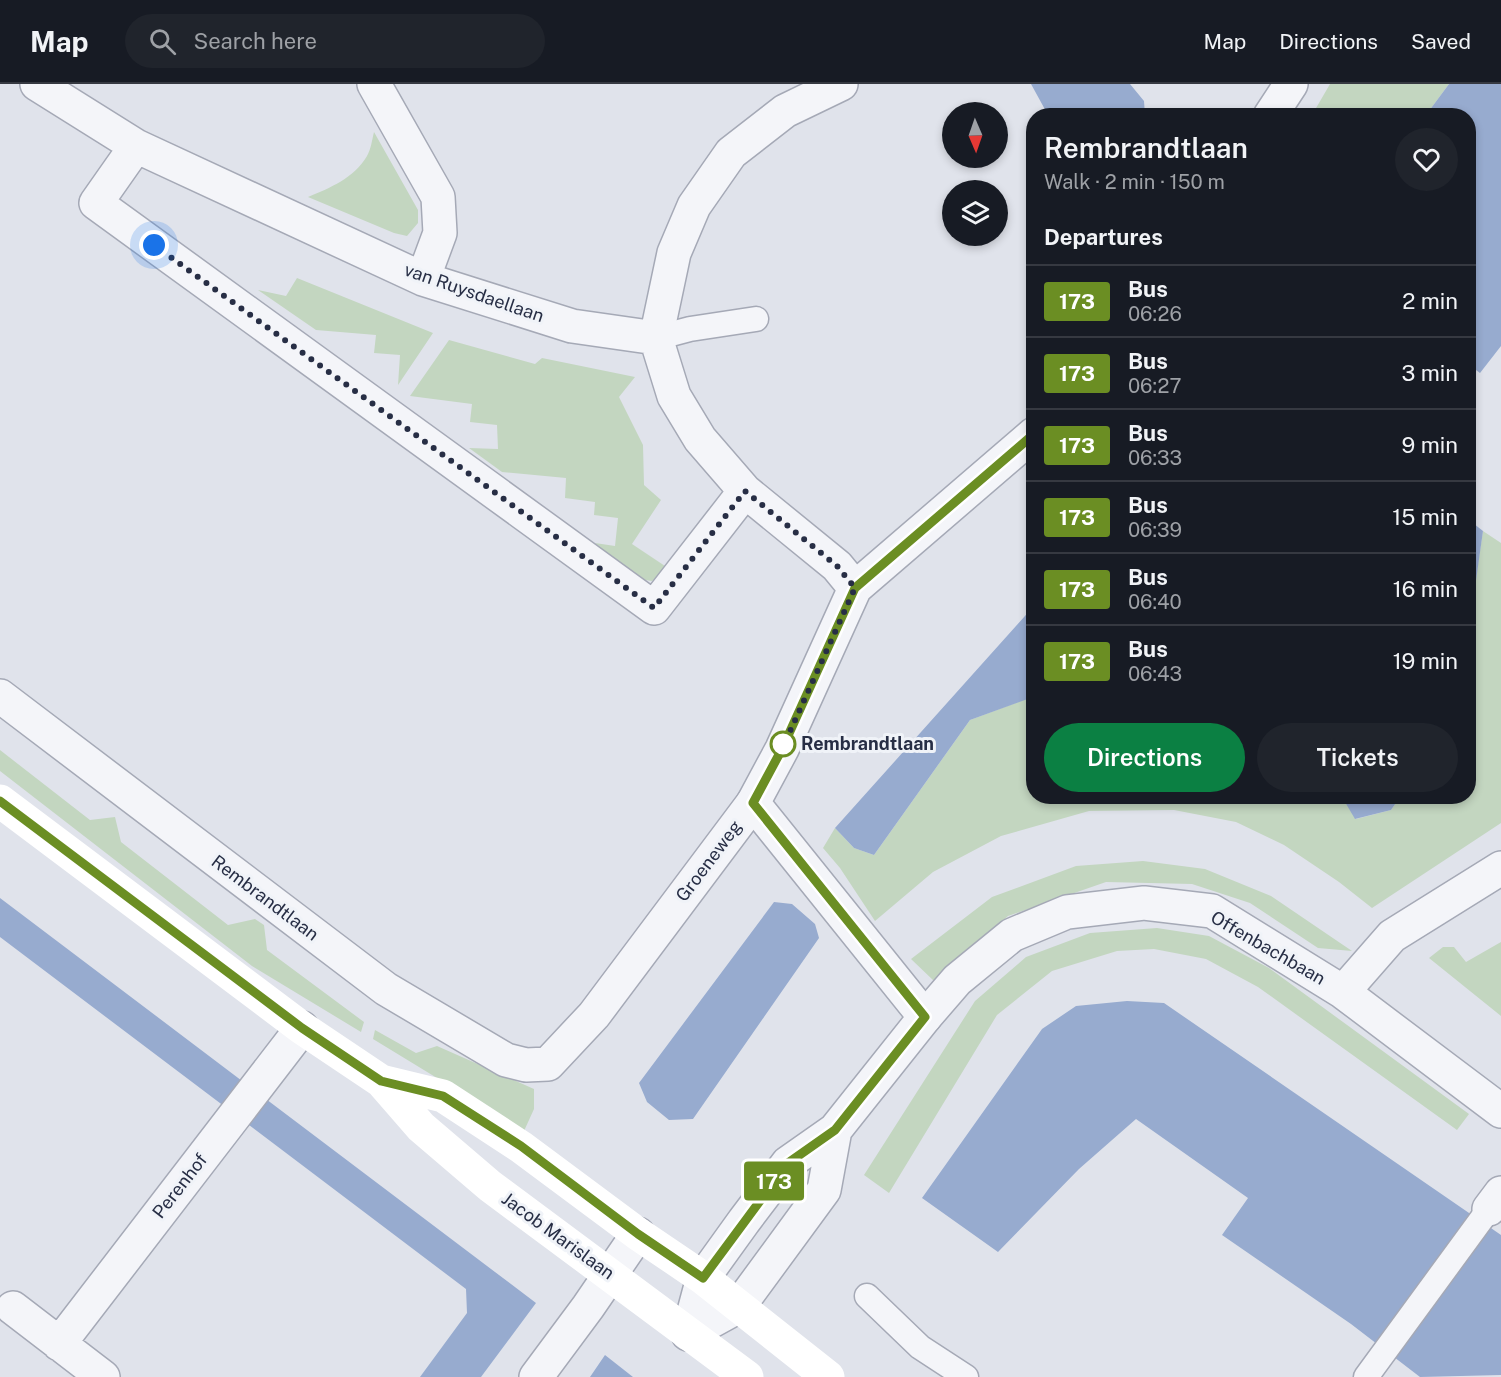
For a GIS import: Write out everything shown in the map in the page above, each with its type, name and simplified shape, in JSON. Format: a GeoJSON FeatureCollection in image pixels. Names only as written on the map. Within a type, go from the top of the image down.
{"type":"FeatureCollection","features":[{"type":"Feature","properties":{"kind":"main road","name":"Jacob Marislaan"},"geometry":{"type":"LineString","coordinates":[[0,801],[302,1028],[381,1081],[421,1127],[490,1186],[747,1377]]}},
{"type":"Feature","properties":{"kind":"main road","name":"Jacob Marislaan"},"geometry":{"type":"LineString","coordinates":[[381,1081],[443,1096],[521,1146],[638,1234],[703,1278],[828,1377]]}},
{"type":"Feature","properties":{"kind":"street","name":"van Ruysdaellaan"},"geometry":{"type":"LineString","coordinates":[[37,84],[136,146],[423,279],[572,326],[656,338]]}},
{"type":"Feature","properties":{"kind":"street"},"geometry":{"type":"LineString","coordinates":[[374,84],[438,197],[440,233],[423,279]]}},
{"type":"Feature","properties":{"kind":"street"},"geometry":{"type":"LineString","coordinates":[[841,84],[785,111],[731,153],[694,206],[674,253],[656,338],[674,396],[700,439],[745,491],[837,566],[855,588]]}},
{"type":"Feature","properties":{"kind":"street"},"geometry":{"type":"LineString","coordinates":[[1275,108],[1291,84]]}},
{"type":"Feature","properties":{"kind":"street"},"geometry":{"type":"LineString","coordinates":[[136,146],[96,203],[654,608],[745,491]]}},
{"type":"Feature","properties":{"kind":"street","name":"Groeneweg"},"geometry":{"type":"LineString","coordinates":[[548,1064],[594,1015],[753,803],[782,749],[855,588],[1026,441]]}},
{"type":"Feature","properties":{"kind":"street","name":"Rembrandtlaan"},"geometry":{"type":"LineString","coordinates":[[0,696],[386,989],[506,1060],[526,1065],[548,1064]]}},
{"type":"Feature","properties":{"kind":"street"},"geometry":{"type":"LineString","coordinates":[[753,803],[925,1017]]}},
{"type":"Feature","properties":{"kind":"street"},"geometry":{"type":"LineString","coordinates":[[1343,992],[1392,936],[1501,868]]}},
{"type":"Feature","properties":{"kind":"street","name":"Offenbachbaan"},"geometry":{"type":"LineString","coordinates":[[688,1334],[703,1278],[788,1163],[835,1130],[957,980],[1012,935],[1067,912],[1144,903],[1212,911],[1343,992],[1501,1111]]}},
{"type":"Feature","properties":{"kind":"street","name":"Perenhof"},"geometry":{"type":"LineString","coordinates":[[59,1344],[302,1028]]}},
{"type":"Feature","properties":{"kind":"street","name":"Offenbachbaan"},"geometry":{"type":"LineString","coordinates":[[688,1334],[739,1306],[824,1190],[835,1130]]}},
{"type":"Feature","properties":{"kind":"street"},"geometry":{"type":"LineString","coordinates":[[536,1377],[638,1234]]}},
{"type":"Feature","properties":{"kind":"street"},"geometry":{"type":"LineString","coordinates":[[13,1308],[103,1377]]}},
{"type":"Feature","properties":{"kind":"lane"},"geometry":{"type":"LineString","coordinates":[[656,338],[690,329],[756,319]]}},
{"type":"Feature","properties":{"kind":"lane"},"geometry":{"type":"LineString","coordinates":[[1372,1367],[1495,1201]]}},
{"type":"Feature","properties":{"kind":"lane"},"geometry":{"type":"LineString","coordinates":[[867,1296],[920,1347],[966,1377]]}},
{"type":"Feature","properties":{"kind":"green space"},"geometry":{"type":"Polygon","coordinates":[[[1330,84],[1449,84],[1431,108],[1316,108],[1330,84]]]}},
{"type":"Feature","properties":{"kind":"green space"},"geometry":{"type":"Polygon","coordinates":[[[374,132],[418,210],[418,223],[407,236],[394,233],[308,197],[333,186],[362,164],[374,132]]]}},
{"type":"Feature","properties":{"kind":"green space"},"geometry":{"type":"Polygon","coordinates":[[[297,278],[433,333],[398,385],[400,355],[374,353],[376,335],[316,330],[258,290],[286,296],[297,278]]]}},
{"type":"Feature","properties":{"kind":"green space"},"geometry":{"type":"Polygon","coordinates":[[[449,340],[535,364],[542,358],[635,377],[619,397],[643,445],[644,485],[661,500],[632,544],[668,568],[652,581],[638,579],[595,543],[615,546],[618,518],[594,515],[595,502],[565,498],[566,478],[502,472],[469,448],[498,449],[497,425],[470,422],[472,404],[410,396],[449,340]]]}},
{"type":"Feature","properties":{"kind":"green space"},"geometry":{"type":"Polygon","coordinates":[[[1483,531],[1501,543],[1501,823],[1372,908],[1339,882],[1284,845],[1236,822],[1174,810],[1089,811],[1001,836],[933,872],[875,921],[840,868],[823,848],[835,828],[854,848],[874,855],[970,720],[1026,699],[1026,804],[1346,804],[1356,819],[1391,810],[1395,804],[1476,804],[1476,577],[1483,531]]]}},
{"type":"Feature","properties":{"kind":"green space"},"geometry":{"type":"Polygon","coordinates":[[[0,750],[90,820],[115,817],[121,842],[228,925],[255,919],[264,925],[267,950],[364,1022],[361,1032],[252,966],[0,771],[0,750]]]}},
{"type":"Feature","properties":{"kind":"green space"},"geometry":{"type":"Polygon","coordinates":[[[1143,861],[1205,869],[1271,896],[1352,951],[1318,948],[1250,903],[1192,884],[1106,882],[1008,916],[934,981],[911,959],[992,897],[1076,866],[1143,861]]]}},
{"type":"Feature","properties":{"kind":"green space"},"geometry":{"type":"Polygon","coordinates":[[[1157,928],[1209,936],[1269,968],[1469,1114],[1457,1130],[1258,987],[1206,959],[1154,949],[1117,951],[1052,971],[997,1015],[889,1193],[864,1175],[975,1001],[1026,957],[1090,933],[1157,928]]]}},
{"type":"Feature","properties":{"kind":"green space"},"geometry":{"type":"Polygon","coordinates":[[[1501,942],[1501,1016],[1429,958],[1443,947],[1454,947],[1466,962],[1501,942]]]}},
{"type":"Feature","properties":{"kind":"green space"},"geometry":{"type":"Polygon","coordinates":[[[375,1030],[416,1053],[437,1046],[534,1089],[534,1109],[524,1131],[373,1039],[375,1030]]]}},
{"type":"Feature","properties":{"kind":"water"},"geometry":{"type":"Polygon","coordinates":[[[1031,84],[1130,84],[1144,101],[1144,108],[1044,108],[1031,84]]]}},
{"type":"Feature","properties":{"kind":"water"},"geometry":{"type":"Polygon","coordinates":[[[1449,84],[1501,84],[1501,346],[1480,373],[1476,370],[1476,108],[1431,108],[1449,84]]]}},
{"type":"Feature","properties":{"kind":"water"},"geometry":{"type":"Polygon","coordinates":[[[1476,526],[1483,531],[1476,580],[1476,526]]]}},
{"type":"Feature","properties":{"kind":"water"},"geometry":{"type":"Polygon","coordinates":[[[1026,615],[1026,700],[970,720],[874,855],[854,848],[835,828],[1026,615]]]}},
{"type":"Feature","properties":{"kind":"water"},"geometry":{"type":"Polygon","coordinates":[[[1346,804],[1395,804],[1391,810],[1355,819],[1346,804]]]}},
{"type":"Feature","properties":{"kind":"water"},"geometry":{"type":"Polygon","coordinates":[[[0,898],[536,1303],[481,1377],[420,1377],[467,1313],[466,1289],[0,937],[0,898]]]}},
{"type":"Feature","properties":{"kind":"water"},"geometry":{"type":"Polygon","coordinates":[[[774,902],[792,904],[815,924],[819,938],[693,1119],[669,1120],[647,1102],[639,1083],[774,902]]]}},
{"type":"Feature","properties":{"kind":"water"},"geometry":{"type":"Polygon","coordinates":[[[1127,1001],[1164,1003],[1501,1235],[1501,1375],[1420,1377],[1351,1324],[1222,1235],[1248,1198],[1136,1119],[1079,1169],[998,1252],[922,1198],[1042,1029],[1076,1006],[1127,1001]]]}},
{"type":"Feature","properties":{"kind":"water"},"geometry":{"type":"Polygon","coordinates":[[[605,1355],[633,1377],[590,1377],[605,1355]]]}},
{"type":"Feature","properties":{"kind":"bus line","name":"173"},"geometry":{"type":"LineString","coordinates":[[0,801],[302,1028],[381,1081],[443,1096],[521,1146],[638,1234],[703,1278],[788,1163],[835,1130],[925,1017],[753,803],[782,749],[855,588],[1026,441]]}},
{"type":"Feature","properties":{"kind":"place","name":"Rembrandtlaan"},"geometry":{"type":"Point","coordinates":[783,744]}},
{"type":"Feature","properties":{"kind":"route"},"geometry":{"type":"LineString","coordinates":[[154,245],[654,608],[745,491],[837,566],[855,588],[782,749],[783,744]]}}]}
